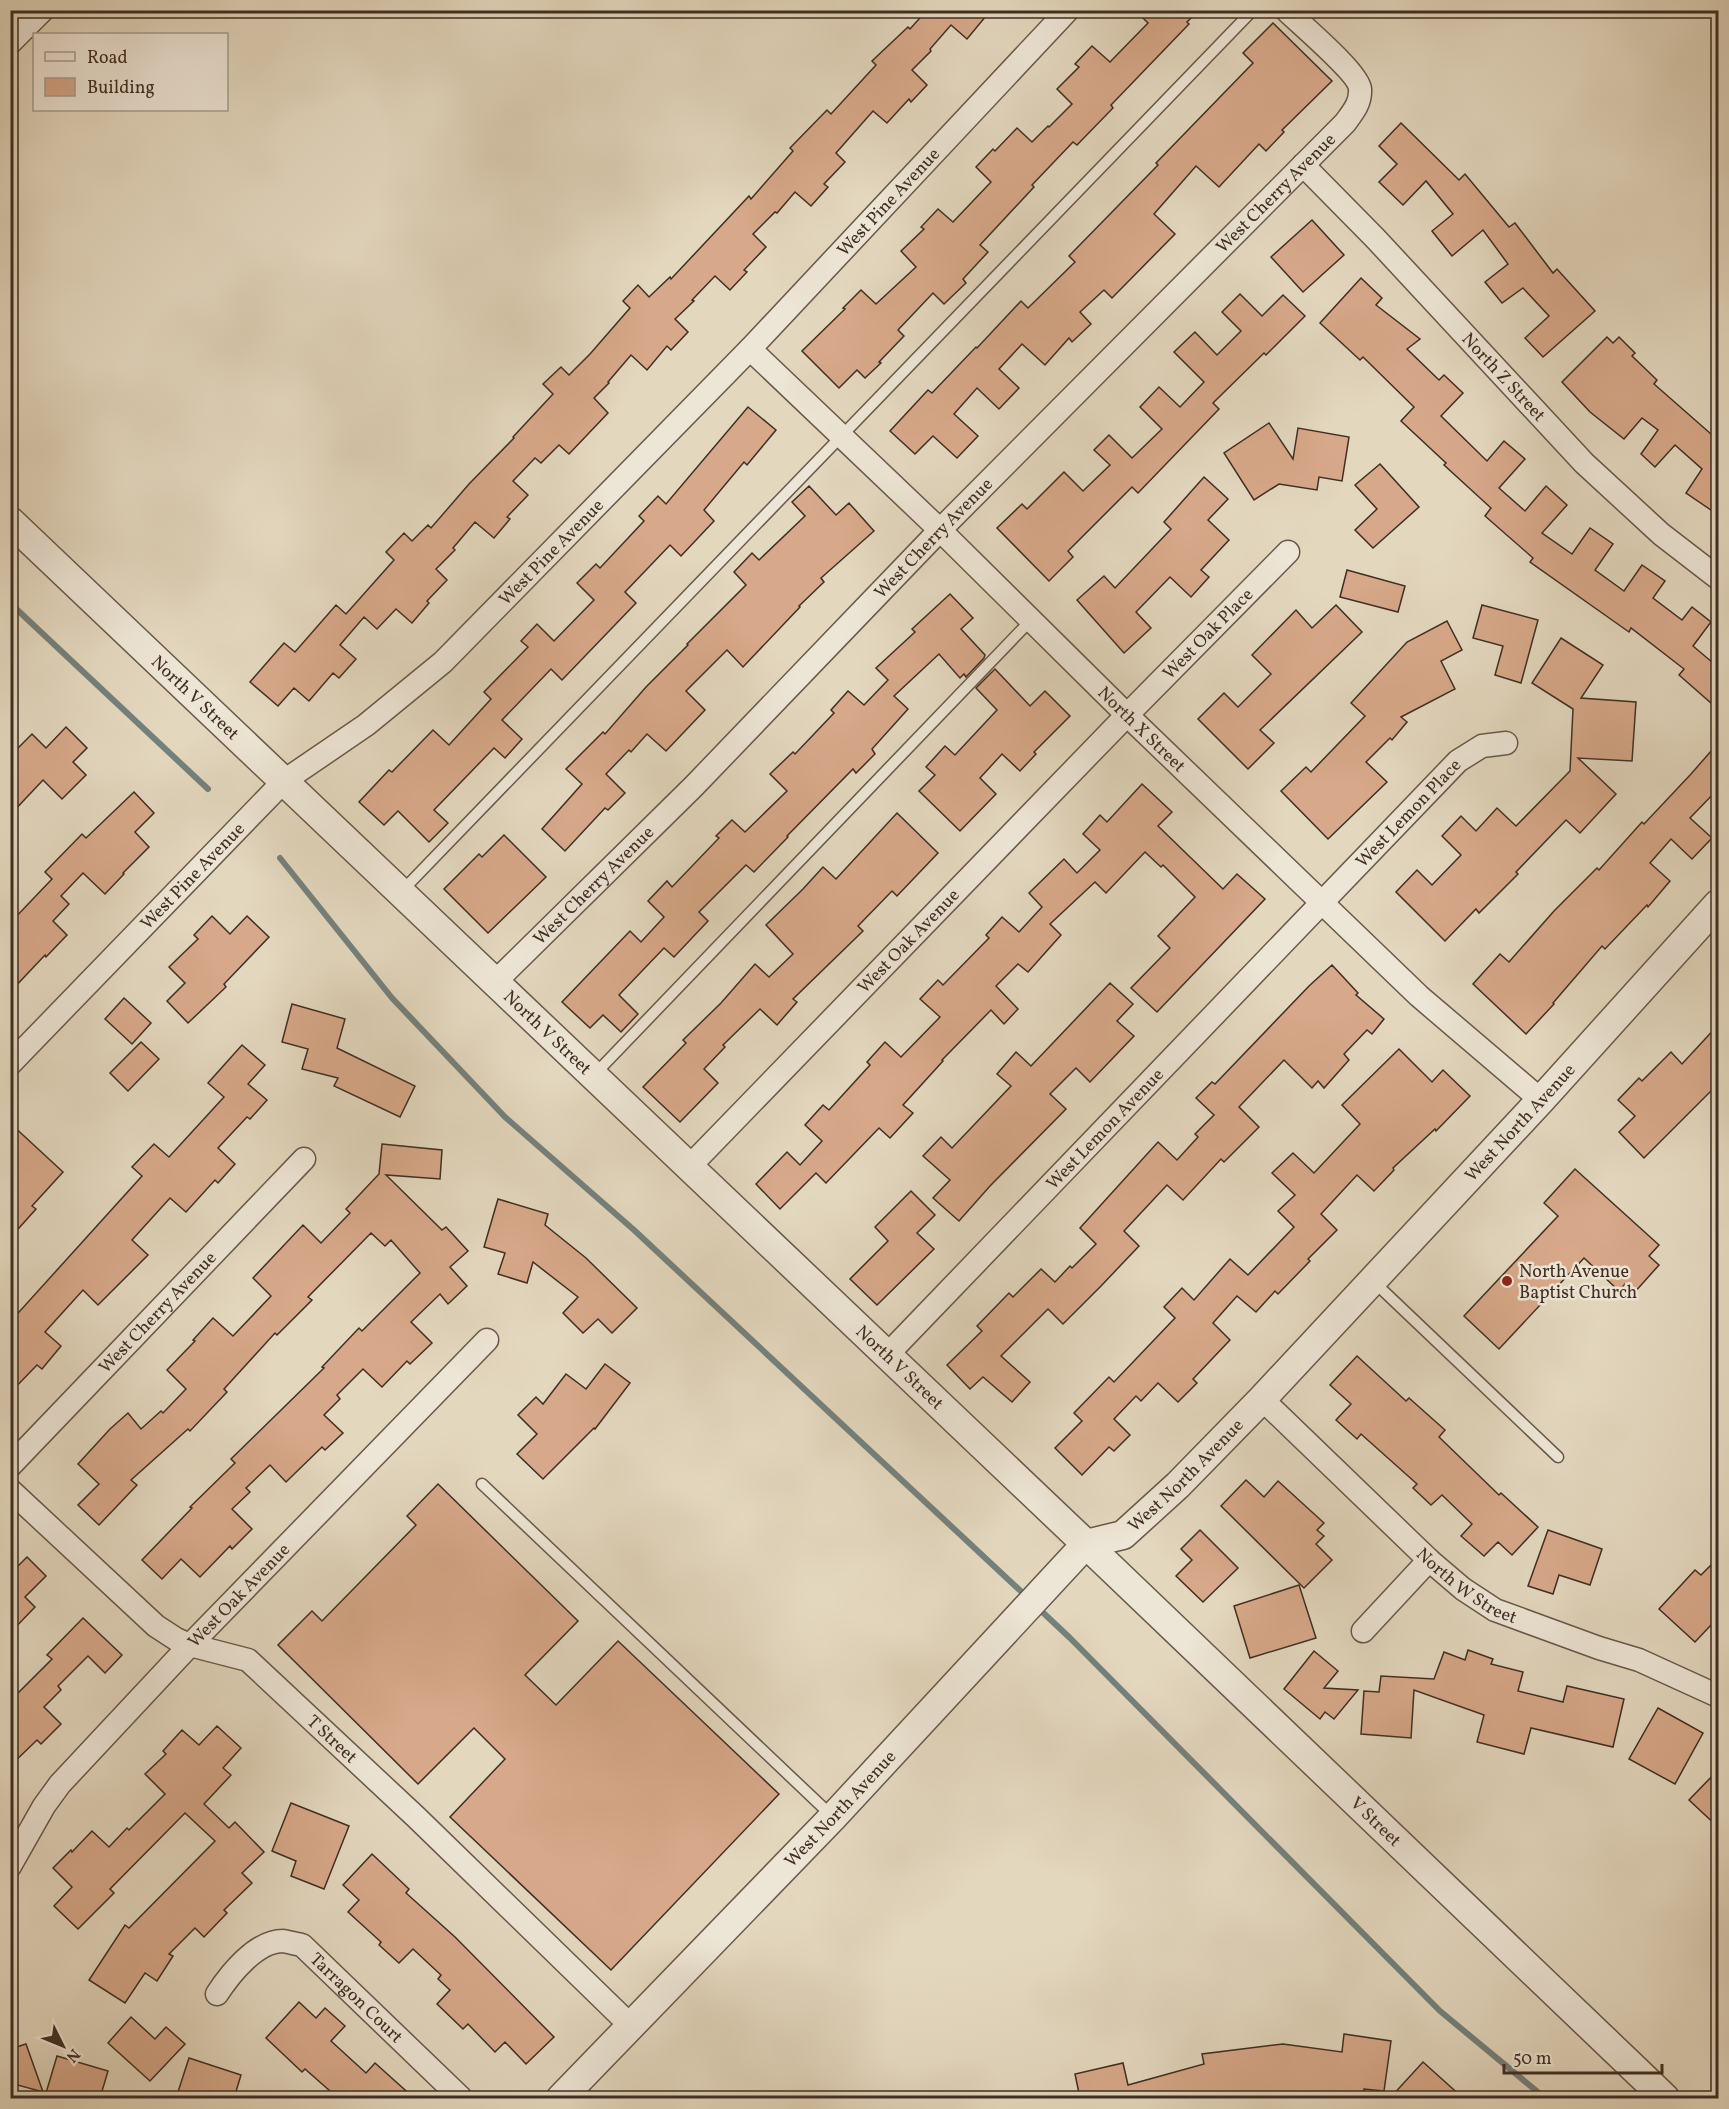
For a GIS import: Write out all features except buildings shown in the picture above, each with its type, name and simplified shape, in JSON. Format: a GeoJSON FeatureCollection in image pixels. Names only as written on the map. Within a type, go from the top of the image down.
{"type":"FeatureCollection","features":[{"type":"Feature","properties":{"kind":"street"},"geometry":{"type":"LineString","coordinates":[[10,43],[43,10]]}},
{"type":"Feature","properties":{"kind":"street","name":"West Pine Avenue"},"geometry":{"type":"LineString","coordinates":[[10,1064],[284,781],[366,725],[443,662],[750,349],[1068,10]]}},
{"type":"Feature","properties":{"kind":"street","name":"West Cherry Avenue"},"geometry":{"type":"LineString","coordinates":[[495,982],[694,786],[940,530],[1352,114],[1358,106],[1361,87],[1351,71],[1286,10]]}},
{"type":"Feature","properties":{"kind":"street","name":"North Z Street"},"geometry":{"type":"LineString","coordinates":[[1303,165],[1375,238],[1584,463],[1661,534],[1719,578]]}},
{"type":"Feature","properties":{"kind":"street","name":"North X Street"},"geometry":{"type":"LineString","coordinates":[[750,349],[940,530],[1126,715],[1419,996],[1541,1100]]}},
{"type":"Feature","properties":{"kind":"street","name":"North V Street"},"geometry":{"type":"LineString","coordinates":[[10,521],[1086,1544]]}},
{"type":"Feature","properties":{"kind":"street","name":"West Oak Place"},"geometry":{"type":"LineString","coordinates":[[1126,715],[1288,552]]}},
{"type":"Feature","properties":{"kind":"street","name":"West Oak Avenue"},"geometry":{"type":"LineString","coordinates":[[689,1167],[1126,715]]}},
{"type":"Feature","properties":{"kind":"street","name":"West Lemon Place"},"geometry":{"type":"LineString","coordinates":[[1322,902],[1458,761],[1482,746],[1506,743]]}},
{"type":"Feature","properties":{"kind":"street","name":"West Lemon Avenue"},"geometry":{"type":"LineString","coordinates":[[887,1354],[1322,902]]}},
{"type":"Feature","properties":{"kind":"street","name":"West North Avenue"},"geometry":{"type":"LineString","coordinates":[[561,2098],[833,1817],[1086,1544],[1123,1535],[1178,1485],[1263,1399],[1541,1100],[1719,904]]}},
{"type":"Feature","properties":{"kind":"street","name":"West Cherry Avenue"},"geometry":{"type":"LineString","coordinates":[[10,1467],[304,1159]]}},
{"type":"Feature","properties":{"kind":"street","name":"West Oak Avenue"},"geometry":{"type":"LineString","coordinates":[[10,1866],[44,1806],[60,1784],[190,1645],[487,1340]]}},
{"type":"Feature","properties":{"kind":"street","name":"North W Street"},"geometry":{"type":"LineString","coordinates":[[1263,1399],[1429,1560],[1463,1589],[1495,1611],[1639,1660],[1719,1696]]}},
{"type":"Feature","properties":{"kind":"street","name":"T Street"},"geometry":{"type":"LineString","coordinates":[[10,1490],[156,1626],[190,1645],[249,1660],[416,1817],[631,2026]]}},
{"type":"Feature","properties":{"kind":"street","name":"V Street"},"geometry":{"type":"LineString","coordinates":[[1086,1544],[1665,2098]]}},
{"type":"Feature","properties":{"kind":"street"},"geometry":{"type":"LineString","coordinates":[[1363,1631],[1429,1560]]}},
{"type":"Feature","properties":{"kind":"street","name":"Tarragon Court"},"geometry":{"type":"LineString","coordinates":[[217,1994],[244,1961],[265,1946],[283,1941],[302,1945],[462,2098]]}},
{"type":"Feature","properties":{"kind":"lane"},"geometry":{"type":"LineString","coordinates":[[400,892],[1253,10]]}},
{"type":"Feature","properties":{"kind":"lane"},"geometry":{"type":"LineString","coordinates":[[593,1076],[1031,620]]}},
{"type":"Feature","properties":{"kind":"lane"},"geometry":{"type":"LineString","coordinates":[[1372,1280],[1558,1457]]}},
{"type":"Feature","properties":{"kind":"lane"},"geometry":{"type":"LineString","coordinates":[[482,1484],[833,1817]]}},
{"type":"Feature","properties":{"kind":"waterway"},"geometry":{"type":"LineString","coordinates":[[10,603],[208,789]]}},
{"type":"Feature","properties":{"kind":"waterway"},"geometry":{"type":"LineString","coordinates":[[280,858],[392,998],[505,1117],[634,1230],[1027,1597]]}},
{"type":"Feature","properties":{"kind":"waterway"},"geometry":{"type":"LineString","coordinates":[[1036,1606],[1440,2011],[1545,2098]]}},
{"type":"Feature","properties":{"kind":"place","name":"North Avenue Baptist Church"},"geometry":{"type":"Point","coordinates":[1507,1281]}}]}
